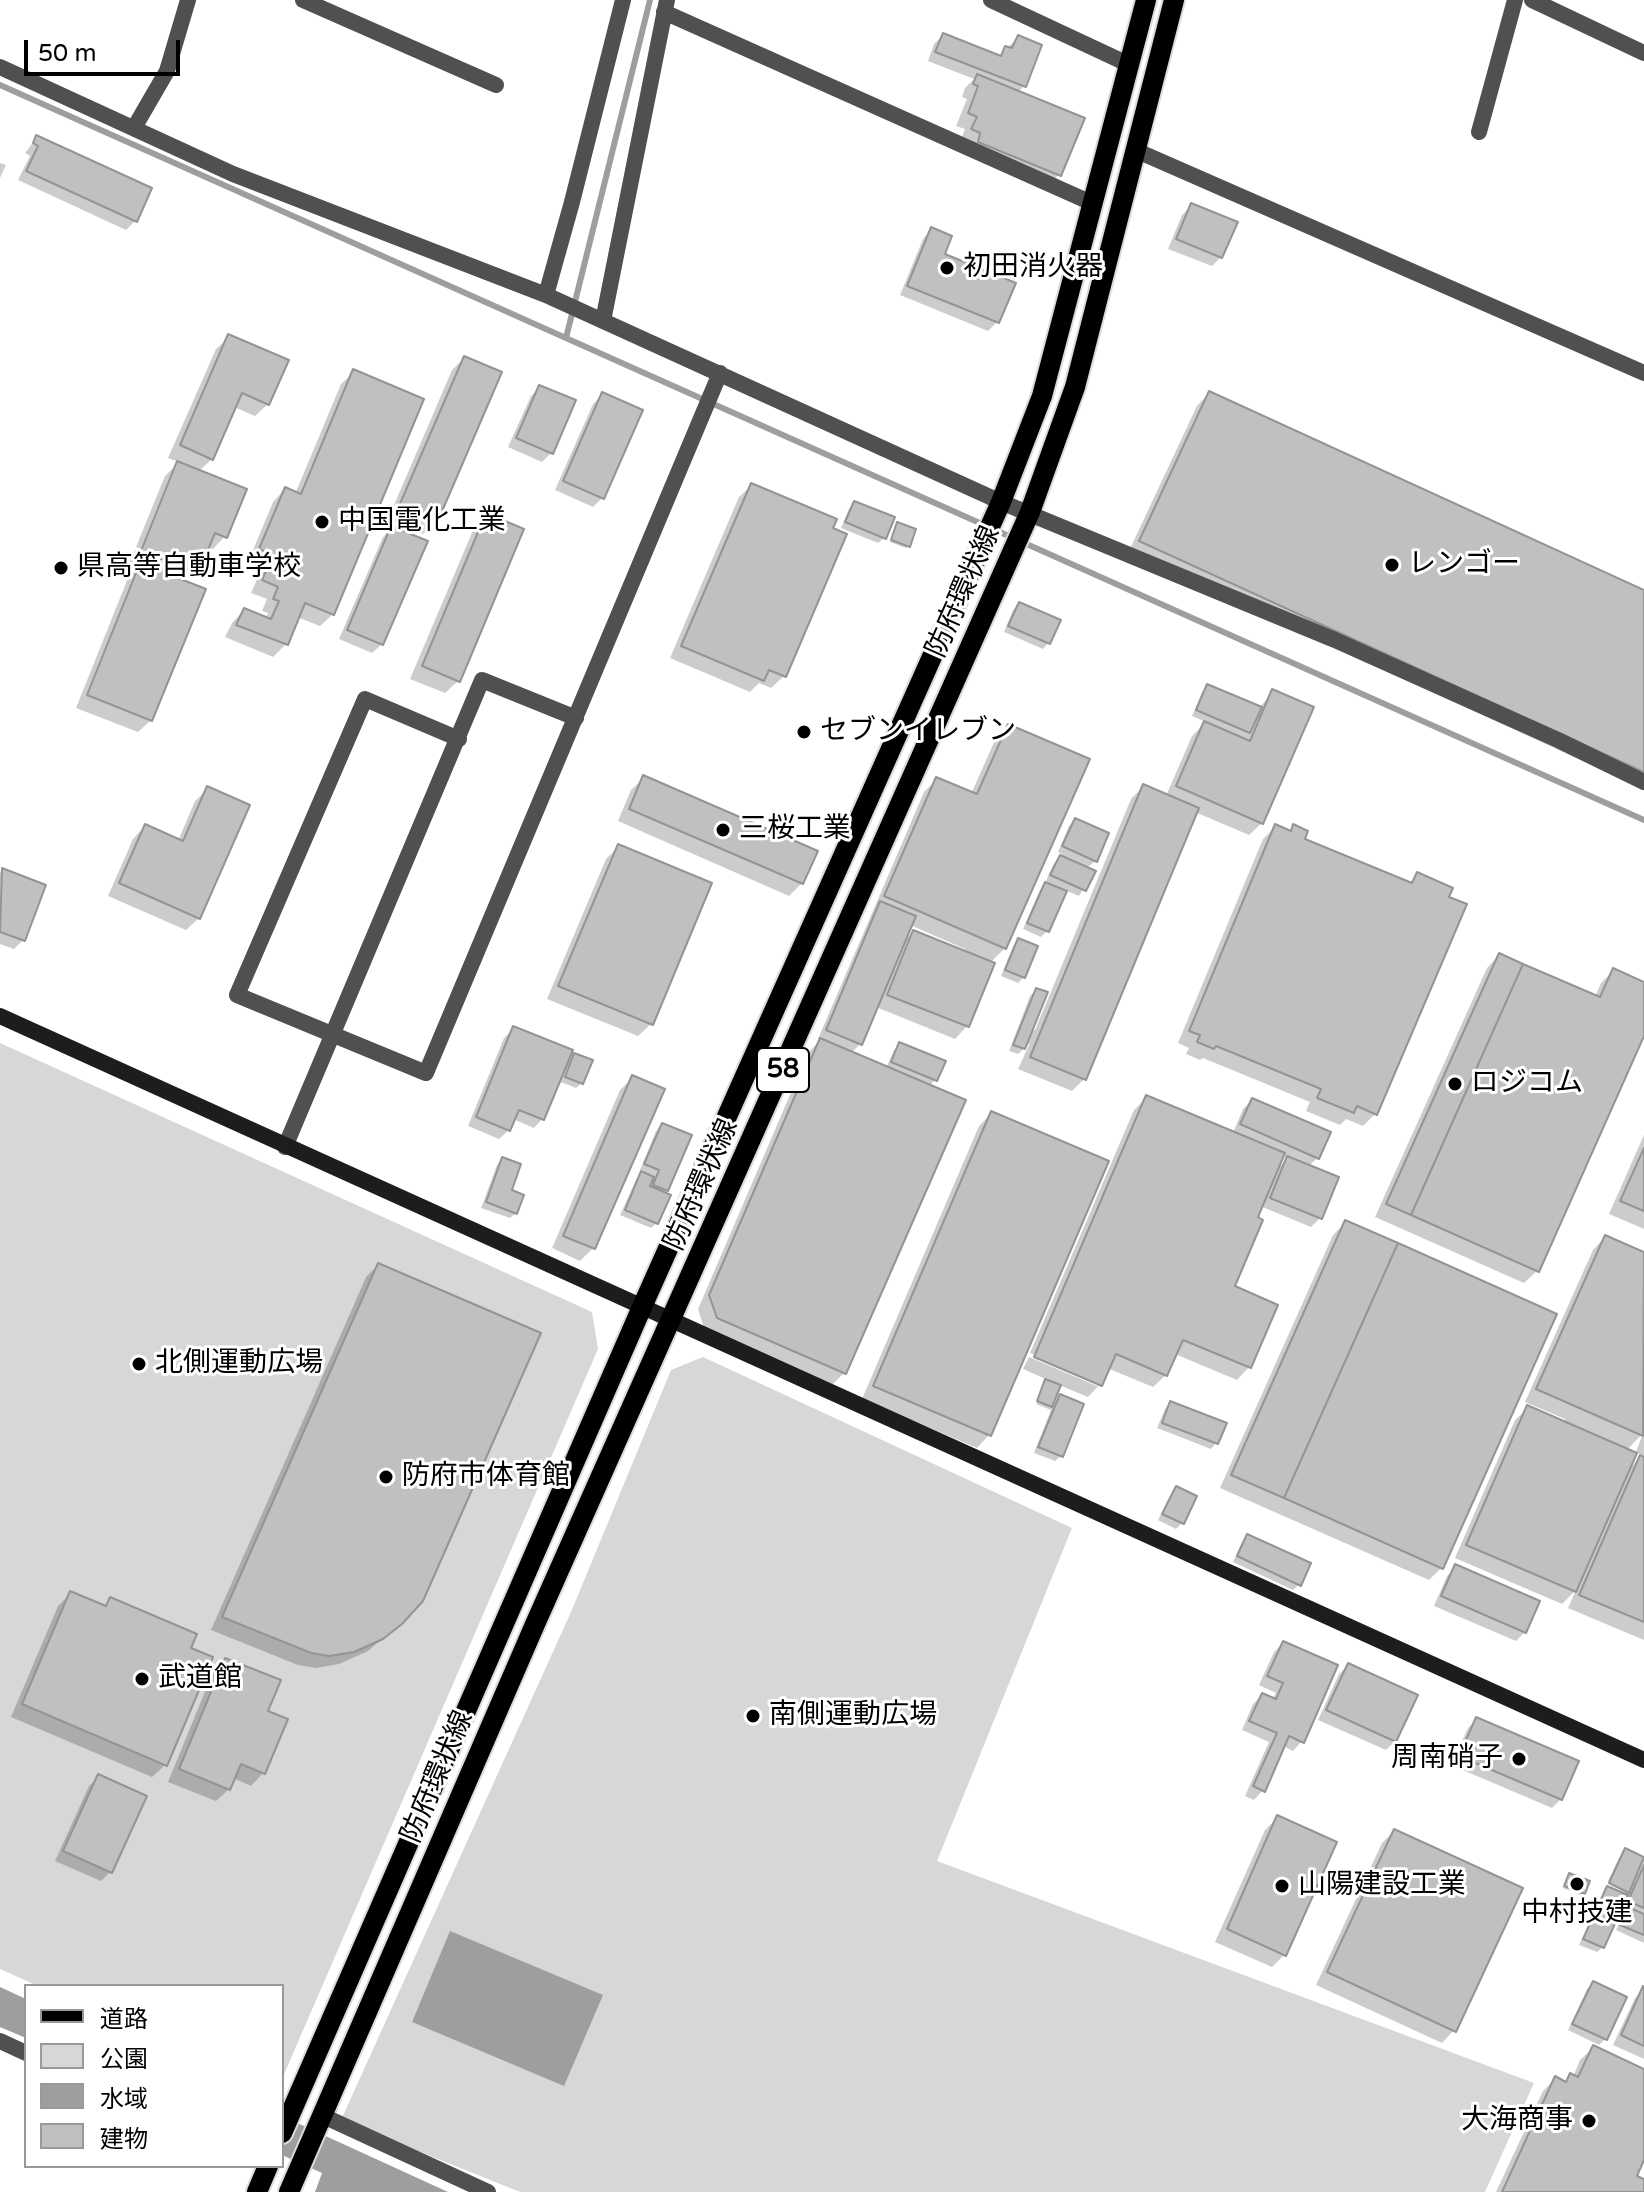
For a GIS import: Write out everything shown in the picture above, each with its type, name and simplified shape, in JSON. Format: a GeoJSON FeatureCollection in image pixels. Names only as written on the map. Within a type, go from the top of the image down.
{"type":"FeatureCollection","features":[{"type":"Feature","properties":{"kind":"main road","name":"防府環状線"},"geometry":{"type":"LineString","coordinates":[[284,2128],[642,1307],[1001,502],[1042,396],[1146,0]]}},
{"type":"Feature","properties":{"kind":"main road","name":"防府環状線"},"geometry":{"type":"LineString","coordinates":[[289,2192],[536,1622],[1030,512],[1075,387],[1174,0]]}},
{"type":"Feature","properties":{"kind":"main road"},"geometry":{"type":"LineString","coordinates":[[257,2192],[267,2168]]}},
{"type":"Feature","properties":{"kind":"street"},"geometry":{"type":"LineString","coordinates":[[134,128],[167,71],[188,0]]}},
{"type":"Feature","properties":{"kind":"street"},"geometry":{"type":"LineString","coordinates":[[303,0],[496,85]]}},
{"type":"Feature","properties":{"kind":"street"},"geometry":{"type":"LineString","coordinates":[[546,295],[623,0]]}},
{"type":"Feature","properties":{"kind":"street"},"geometry":{"type":"LineString","coordinates":[[991,0],[1130,65]]}},
{"type":"Feature","properties":{"kind":"street"},"geometry":{"type":"LineString","coordinates":[[1479,132],[1515,0]]}},
{"type":"Feature","properties":{"kind":"street"},"geometry":{"type":"LineString","coordinates":[[1532,0],[1644,53]]}},
{"type":"Feature","properties":{"kind":"street"},"geometry":{"type":"LineString","coordinates":[[603,321],[665,6],[1094,204]]}},
{"type":"Feature","properties":{"kind":"street"},"geometry":{"type":"LineString","coordinates":[[0,67],[233,174],[546,295],[1001,502],[1335,640],[1644,782]]}},
{"type":"Feature","properties":{"kind":"street"},"geometry":{"type":"LineString","coordinates":[[1135,150],[1644,373]]}},
{"type":"Feature","properties":{"kind":"street"},"geometry":{"type":"LineString","coordinates":[[459,739],[365,699],[237,995],[426,1073],[720,373]]}},
{"type":"Feature","properties":{"kind":"street"},"geometry":{"type":"LineString","coordinates":[[285,1147],[482,680],[576,718]]}},
{"type":"Feature","properties":{"kind":"street"},"geometry":{"type":"LineString","coordinates":[[0,1016],[1644,1760]]}},
{"type":"Feature","properties":{"kind":"street"},"geometry":{"type":"LineString","coordinates":[[0,2041],[24,2052]]}},
{"type":"Feature","properties":{"kind":"street"},"geometry":{"type":"LineString","coordinates":[[321,2115],[488,2192]]}},
{"type":"Feature","properties":{"kind":"green space"},"geometry":{"type":"Polygon","coordinates":[[[0,1043],[592,1312],[598,1349],[284,2074],[284,1984],[34,1984],[0,1969],[0,1043]]]}},
{"type":"Feature","properties":{"kind":"green space"},"geometry":{"type":"Polygon","coordinates":[[[703,1357],[1072,1528],[937,1861],[1534,2083],[1485,2192],[520,2192],[341,2120],[571,1612],[671,1370],[703,1357]]]}},
{"type":"Feature","properties":{"kind":"water"},"geometry":{"type":"Polygon","coordinates":[[[450,1931],[603,1995],[564,2086],[412,2022],[450,1931]]]}},
{"type":"Feature","properties":{"kind":"water"},"geometry":{"type":"Polygon","coordinates":[[[0,1987],[24,1998],[24,2037],[0,2027],[0,1987]]]}},
{"type":"Feature","properties":{"kind":"water"},"geometry":{"type":"Polygon","coordinates":[[[284,2117],[448,2192],[315,2192],[322,2173],[284,2156],[284,2117]]]}},
{"type":"Feature","properties":{"kind":"building"},"geometry":{"type":"Polygon","coordinates":[[[943,33],[1001,56],[1005,46],[1012,48],[1018,35],[1042,45],[1026,87],[935,52],[943,33]]]}},
{"type":"Feature","properties":{"kind":"building"},"geometry":{"type":"Polygon","coordinates":[[[977,74],[1085,118],[1061,176],[978,142],[980,133],[971,129],[977,117],[968,113],[978,86],[973,84],[977,74]]]}},
{"type":"Feature","properties":{"kind":"building"},"geometry":{"type":"Polygon","coordinates":[[[36,135],[152,188],[137,222],[26,171],[38,146],[33,143],[36,135]]]}},
{"type":"Feature","properties":{"kind":"building"},"geometry":{"type":"Polygon","coordinates":[[[1191,203],[1238,222],[1222,258],[1176,239],[1191,203]]]}},
{"type":"Feature","properties":{"kind":"building","name":"初田消火器"},"geometry":{"type":"Polygon","coordinates":[[[931,227],[952,236],[945,254],[1016,283],[999,323],[907,286],[931,227]]]}},
{"type":"Feature","properties":{"kind":"building"},"geometry":{"type":"Polygon","coordinates":[[[228,334],[289,360],[269,405],[242,393],[213,460],[180,445],[228,334]]]}},
{"type":"Feature","properties":{"kind":"building"},"geometry":{"type":"Polygon","coordinates":[[[464,356],[502,372],[437,523],[399,506],[464,356]]]}},
{"type":"Feature","properties":{"kind":"building","name":"中国電化工業"},"geometry":{"type":"Polygon","coordinates":[[[353,369],[424,399],[334,615],[305,603],[288,645],[236,625],[244,608],[271,619],[279,601],[273,599],[278,587],[262,580],[273,555],[259,549],[285,487],[301,494],[353,369]]]}},
{"type":"Feature","properties":{"kind":"building"},"geometry":{"type":"Polygon","coordinates":[[[539,385],[576,400],[553,454],[516,438],[539,385]]]}},
{"type":"Feature","properties":{"kind":"building","name":"レンゴー"},"geometry":{"type":"Polygon","coordinates":[[[1209,391],[1644,590],[1644,772],[1139,541],[1209,391]]]}},
{"type":"Feature","properties":{"kind":"building"},"geometry":{"type":"Polygon","coordinates":[[[602,392],[643,410],[604,499],[563,481],[602,392]]]}},
{"type":"Feature","properties":{"kind":"building"},"geometry":{"type":"Polygon","coordinates":[[[177,461],[247,489],[227,538],[215,533],[205,557],[196,553],[189,570],[141,551],[177,461]]]}},
{"type":"Feature","properties":{"kind":"building"},"geometry":{"type":"Polygon","coordinates":[[[751,483],[837,519],[833,528],[847,534],[786,677],[769,670],[764,681],[681,646],[751,483]]]}},
{"type":"Feature","properties":{"kind":"building"},"geometry":{"type":"Polygon","coordinates":[[[854,501],[895,517],[886,539],[845,522],[854,501]]]}},
{"type":"Feature","properties":{"kind":"building"},"geometry":{"type":"Polygon","coordinates":[[[486,513],[524,529],[460,682],[422,666],[486,513]]]}},
{"type":"Feature","properties":{"kind":"building"},"geometry":{"type":"Polygon","coordinates":[[[897,522],[916,529],[910,547],[891,540],[897,522]]]}},
{"type":"Feature","properties":{"kind":"building"},"geometry":{"type":"Polygon","coordinates":[[[391,526],[428,541],[383,645],[347,630],[391,526]]]}},
{"type":"Feature","properties":{"kind":"building"},"geometry":{"type":"Polygon","coordinates":[[[140,563],[206,589],[152,721],[87,695],[140,563]]]}},
{"type":"Feature","properties":{"kind":"building"},"geometry":{"type":"Polygon","coordinates":[[[1019,602],[1061,620],[1050,644],[1008,626],[1019,602]]]}},
{"type":"Feature","properties":{"kind":"building"},"geometry":{"type":"Polygon","coordinates":[[[1207,684],[1262,707],[1250,733],[1196,710],[1207,684]]]}},
{"type":"Feature","properties":{"kind":"building"},"geometry":{"type":"Polygon","coordinates":[[[1272,689],[1314,707],[1263,824],[1176,786],[1204,721],[1250,741],[1272,689]]]}},
{"type":"Feature","properties":{"kind":"building"},"geometry":{"type":"Polygon","coordinates":[[[1008,724],[1090,759],[1006,949],[884,896],[936,777],[977,794],[1008,724]]]}},
{"type":"Feature","properties":{"kind":"building","name":"三桜工業"},"geometry":{"type":"Polygon","coordinates":[[[643,775],[818,851],[803,884],[629,809],[643,775]]]}},
{"type":"Feature","properties":{"kind":"building"},"geometry":{"type":"Polygon","coordinates":[[[1143,784],[1199,808],[1086,1080],[1030,1057],[1143,784]]]}},
{"type":"Feature","properties":{"kind":"building"},"geometry":{"type":"Polygon","coordinates":[[[207,786],[250,805],[200,919],[119,883],[145,824],[183,841],[207,786]]]}},
{"type":"Feature","properties":{"kind":"building"},"geometry":{"type":"Polygon","coordinates":[[[1075,818],[1109,833],[1097,862],[1062,846],[1075,818]]]}},
{"type":"Feature","properties":{"kind":"building"},"geometry":{"type":"Polygon","coordinates":[[[1275,824],[1291,831],[1293,824],[1308,831],[1305,839],[1412,883],[1417,872],[1453,888],[1449,897],[1467,904],[1377,1115],[1357,1106],[1354,1113],[1317,1098],[1321,1089],[1216,1046],[1214,1049],[1197,1042],[1200,1035],[1189,1031],[1275,824]]]}},
{"type":"Feature","properties":{"kind":"building"},"geometry":{"type":"Polygon","coordinates":[[[618,844],[712,883],[653,1025],[558,986],[618,844]]]}},
{"type":"Feature","properties":{"kind":"building"},"geometry":{"type":"Polygon","coordinates":[[[1060,855],[1096,871],[1086,891],[1050,875],[1060,855]]]}},
{"type":"Feature","properties":{"kind":"building"},"geometry":{"type":"Polygon","coordinates":[[[2,868],[46,885],[25,941],[0,932],[2,868]]]}},
{"type":"Feature","properties":{"kind":"building"},"geometry":{"type":"Polygon","coordinates":[[[1045,882],[1067,891],[1049,932],[1027,923],[1045,882]]]}},
{"type":"Feature","properties":{"kind":"building"},"geometry":{"type":"Polygon","coordinates":[[[880,901],[916,916],[862,1045],[826,1030],[880,901]]]}},
{"type":"Feature","properties":{"kind":"building"},"geometry":{"type":"Polygon","coordinates":[[[913,930],[995,963],[969,1027],[887,995],[913,930]]]}},
{"type":"Feature","properties":{"kind":"building"},"geometry":{"type":"Polygon","coordinates":[[[1018,938],[1038,946],[1025,978],[1005,970],[1018,938]]]}},
{"type":"Feature","properties":{"kind":"building","name":"ロジコム"},"geometry":{"type":"Polygon","coordinates":[[[1499,953],[1523,964],[1411,1215],[1386,1204],[1499,953]]]}},
{"type":"Feature","properties":{"kind":"building"},"geometry":{"type":"Polygon","coordinates":[[[1523,964],[1600,997],[1613,968],[1644,982],[1644,1036],[1539,1272],[1411,1215],[1523,964]]]}},
{"type":"Feature","properties":{"kind":"building"},"geometry":{"type":"Polygon","coordinates":[[[1036,988],[1048,992],[1025,1049],[1013,1045],[1036,988]]]}},
{"type":"Feature","properties":{"kind":"building"},"geometry":{"type":"Polygon","coordinates":[[[513,1026],[573,1050],[544,1120],[519,1110],[510,1131],[476,1117],[513,1026]]]}},
{"type":"Feature","properties":{"kind":"building"},"geometry":{"type":"Polygon","coordinates":[[[820,1038],[966,1100],[846,1374],[717,1318],[709,1295],[820,1038]]]}},
{"type":"Feature","properties":{"kind":"building"},"geometry":{"type":"Polygon","coordinates":[[[899,1042],[946,1061],[937,1081],[891,1062],[899,1042]]]}},
{"type":"Feature","properties":{"kind":"building"},"geometry":{"type":"Polygon","coordinates":[[[574,1053],[593,1060],[583,1084],[565,1077],[574,1053]]]}},
{"type":"Feature","properties":{"kind":"building"},"geometry":{"type":"Polygon","coordinates":[[[632,1075],[665,1089],[595,1249],[563,1236],[632,1075]]]}},
{"type":"Feature","properties":{"kind":"building"},"geometry":{"type":"Polygon","coordinates":[[[1146,1095],[1285,1153],[1258,1217],[1263,1220],[1235,1286],[1278,1305],[1251,1368],[1183,1340],[1167,1376],[1116,1354],[1102,1386],[1034,1357],[1146,1095]]]}},
{"type":"Feature","properties":{"kind":"building"},"geometry":{"type":"Polygon","coordinates":[[[1252,1098],[1331,1132],[1319,1159],[1240,1124],[1252,1098]]]}},
{"type":"Feature","properties":{"kind":"building"},"geometry":{"type":"Polygon","coordinates":[[[991,1111],[1109,1161],[991,1436],[873,1386],[991,1111]]]}},
{"type":"Feature","properties":{"kind":"building"},"geometry":{"type":"Polygon","coordinates":[[[662,1123],[692,1135],[668,1191],[653,1185],[659,1170],[644,1164],[662,1123]]]}},
{"type":"Feature","properties":{"kind":"building"},"geometry":{"type":"Polygon","coordinates":[[[1644,1148],[1644,1211],[1620,1201],[1644,1148]]]}},
{"type":"Feature","properties":{"kind":"building"},"geometry":{"type":"Polygon","coordinates":[[[1287,1156],[1339,1177],[1322,1219],[1270,1198],[1287,1156]]]}},
{"type":"Feature","properties":{"kind":"building"},"geometry":{"type":"Polygon","coordinates":[[[502,1157],[521,1164],[512,1190],[524,1195],[517,1214],[486,1202],[502,1157]]]}},
{"type":"Feature","properties":{"kind":"building"},"geometry":{"type":"Polygon","coordinates":[[[641,1171],[654,1177],[650,1186],[671,1195],[658,1224],[625,1210],[641,1171]]]}},
{"type":"Feature","properties":{"kind":"building"},"geometry":{"type":"Polygon","coordinates":[[[1345,1220],[1398,1243],[1284,1498],[1231,1475],[1345,1220]]]}},
{"type":"Feature","properties":{"kind":"building"},"geometry":{"type":"Polygon","coordinates":[[[1605,1235],[1644,1252],[1643,1436],[1536,1389],[1605,1235]]]}},
{"type":"Feature","properties":{"kind":"building"},"geometry":{"type":"Polygon","coordinates":[[[1398,1243],[1557,1314],[1443,1569],[1284,1498],[1398,1243]]]}},
{"type":"Feature","properties":{"kind":"building"},"geometry":{"type":"Polygon","coordinates":[[[378,1263],[541,1333],[423,1601],[383,1639],[354,1652],[329,1656],[311,1653],[222,1617],[378,1263]]]}},
{"type":"Feature","properties":{"kind":"building"},"geometry":{"type":"Polygon","coordinates":[[[1045,1379],[1061,1385],[1052,1407],[1037,1401],[1045,1379]]]}},
{"type":"Feature","properties":{"kind":"building"},"geometry":{"type":"Polygon","coordinates":[[[1060,1394],[1084,1404],[1063,1457],[1038,1447],[1060,1394]]]}},
{"type":"Feature","properties":{"kind":"building"},"geometry":{"type":"Polygon","coordinates":[[[1170,1401],[1227,1423],[1218,1444],[1162,1423],[1170,1401]]]}},
{"type":"Feature","properties":{"kind":"building"},"geometry":{"type":"Polygon","coordinates":[[[1527,1405],[1637,1453],[1576,1592],[1466,1545],[1527,1405]]]}},
{"type":"Feature","properties":{"kind":"building"},"geometry":{"type":"Polygon","coordinates":[[[1640,1455],[1644,1457],[1644,1622],[1579,1595],[1640,1455]]]}},
{"type":"Feature","properties":{"kind":"building"},"geometry":{"type":"Polygon","coordinates":[[[1176,1486],[1197,1496],[1184,1524],[1162,1514],[1176,1486]]]}},
{"type":"Feature","properties":{"kind":"building"},"geometry":{"type":"Polygon","coordinates":[[[1247,1534],[1311,1563],[1301,1586],[1237,1556],[1247,1534]]]}},
{"type":"Feature","properties":{"kind":"building"},"geometry":{"type":"Polygon","coordinates":[[[1455,1564],[1540,1601],[1526,1633],[1441,1596],[1455,1564]]]}},
{"type":"Feature","properties":{"kind":"building"},"geometry":{"type":"Polygon","coordinates":[[[70,1591],[106,1606],[110,1597],[197,1634],[191,1648],[213,1657],[167,1766],[22,1704],[70,1591]]]}},
{"type":"Feature","properties":{"kind":"building"},"geometry":{"type":"Polygon","coordinates":[[[1283,1641],[1338,1665],[1304,1743],[1289,1736],[1265,1792],[1253,1786],[1277,1733],[1249,1721],[1262,1693],[1276,1699],[1283,1683],[1267,1676],[1283,1641]]]}},
{"type":"Feature","properties":{"kind":"building"},"geometry":{"type":"Polygon","coordinates":[[[225,1658],[281,1680],[268,1711],[288,1719],[265,1774],[241,1764],[230,1790],[179,1769],[225,1658]]]}},
{"type":"Feature","properties":{"kind":"building"},"geometry":{"type":"Polygon","coordinates":[[[1348,1663],[1418,1695],[1396,1742],[1326,1710],[1348,1663]]]}},
{"type":"Feature","properties":{"kind":"building","name":"周南硝子"},"geometry":{"type":"Polygon","coordinates":[[[1476,1717],[1579,1761],[1562,1800],[1459,1756],[1476,1717]]]}},
{"type":"Feature","properties":{"kind":"building"},"geometry":{"type":"Polygon","coordinates":[[[98,1774],[147,1796],[112,1873],[63,1851],[98,1774]]]}},
{"type":"Feature","properties":{"kind":"building","name":"山陽建設工業"},"geometry":{"type":"Polygon","coordinates":[[[1277,1815],[1337,1842],[1286,1956],[1227,1929],[1277,1815]]]}},
{"type":"Feature","properties":{"kind":"building"},"geometry":{"type":"Polygon","coordinates":[[[1394,1829],[1523,1888],[1456,2032],[1327,1972],[1394,1829]]]}},
{"type":"Feature","properties":{"kind":"building"},"geometry":{"type":"Polygon","coordinates":[[[1625,1848],[1644,1857],[1629,1893],[1609,1883],[1625,1848]]]}},
{"type":"Feature","properties":{"kind":"building"},"geometry":{"type":"Polygon","coordinates":[[[1644,1865],[1644,1908],[1628,1901],[1644,1865]]]}},
{"type":"Feature","properties":{"kind":"building","name":"中村技建"},"geometry":{"type":"Polygon","coordinates":[[[1569,1873],[1590,1881],[1585,1894],[1564,1886],[1569,1873]]]}},
{"type":"Feature","properties":{"kind":"building"},"geometry":{"type":"Polygon","coordinates":[[[1607,1886],[1628,1895],[1604,1948],[1583,1939],[1607,1886]]]}},
{"type":"Feature","properties":{"kind":"building"},"geometry":{"type":"Polygon","coordinates":[[[1628,1907],[1644,1914],[1644,1935],[1620,1925],[1628,1907]]]}},
{"type":"Feature","properties":{"kind":"building"},"geometry":{"type":"Polygon","coordinates":[[[1593,1981],[1627,1997],[1607,2040],[1572,2024],[1593,1981]]]}},
{"type":"Feature","properties":{"kind":"building"},"geometry":{"type":"Polygon","coordinates":[[[1644,1987],[1644,2046],[1621,2035],[1644,1987]]]}},
{"type":"Feature","properties":{"kind":"building","name":"大海商事"},"geometry":{"type":"Polygon","coordinates":[[[1593,2045],[1644,2069],[1644,2160],[1637,2176],[1644,2179],[1644,2192],[1502,2192],[1555,2076],[1566,2082],[1570,2073],[1578,2077],[1593,2045]]]}},
{"type":"Feature","properties":{"kind":"waterway"},"geometry":{"type":"LineString","coordinates":[[566,338],[650,0]]}},
{"type":"Feature","properties":{"kind":"waterway"},"geometry":{"type":"LineString","coordinates":[[0,85],[1644,820]]}},
{"type":"Feature","properties":{"kind":"place","name":"初田消火器"},"geometry":{"type":"Point","coordinates":[947,268]}},
{"type":"Feature","properties":{"kind":"place","name":"中国電化工業"},"geometry":{"type":"Point","coordinates":[322,522]}},
{"type":"Feature","properties":{"kind":"place","name":"レンゴー"},"geometry":{"type":"Point","coordinates":[1392,565]}},
{"type":"Feature","properties":{"kind":"place","name":"県高等自動車学校"},"geometry":{"type":"Point","coordinates":[61,568]}},
{"type":"Feature","properties":{"kind":"place","name":"セブンイレブン"},"geometry":{"type":"Point","coordinates":[804,732]}},
{"type":"Feature","properties":{"kind":"place","name":"三桜工業"},"geometry":{"type":"Point","coordinates":[723,830]}},
{"type":"Feature","properties":{"kind":"place","name":"ロジコム"},"geometry":{"type":"Point","coordinates":[1455,1084]}},
{"type":"Feature","properties":{"kind":"place","name":"北側運動広場"},"geometry":{"type":"Point","coordinates":[139,1364]}},
{"type":"Feature","properties":{"kind":"place","name":"防府市体育館"},"geometry":{"type":"Point","coordinates":[386,1477]}},
{"type":"Feature","properties":{"kind":"place","name":"武道館"},"geometry":{"type":"Point","coordinates":[142,1679]}},
{"type":"Feature","properties":{"kind":"place","name":"南側運動広場"},"geometry":{"type":"Point","coordinates":[753,1716]}},
{"type":"Feature","properties":{"kind":"place","name":"周南硝子"},"geometry":{"type":"Point","coordinates":[1519,1759]}},
{"type":"Feature","properties":{"kind":"place","name":"中村技建"},"geometry":{"type":"Point","coordinates":[1577,1884]}},
{"type":"Feature","properties":{"kind":"place","name":"山陽建設工業"},"geometry":{"type":"Point","coordinates":[1282,1886]}},
{"type":"Feature","properties":{"kind":"place","name":"大海商事"},"geometry":{"type":"Point","coordinates":[1589,2121]}}]}
